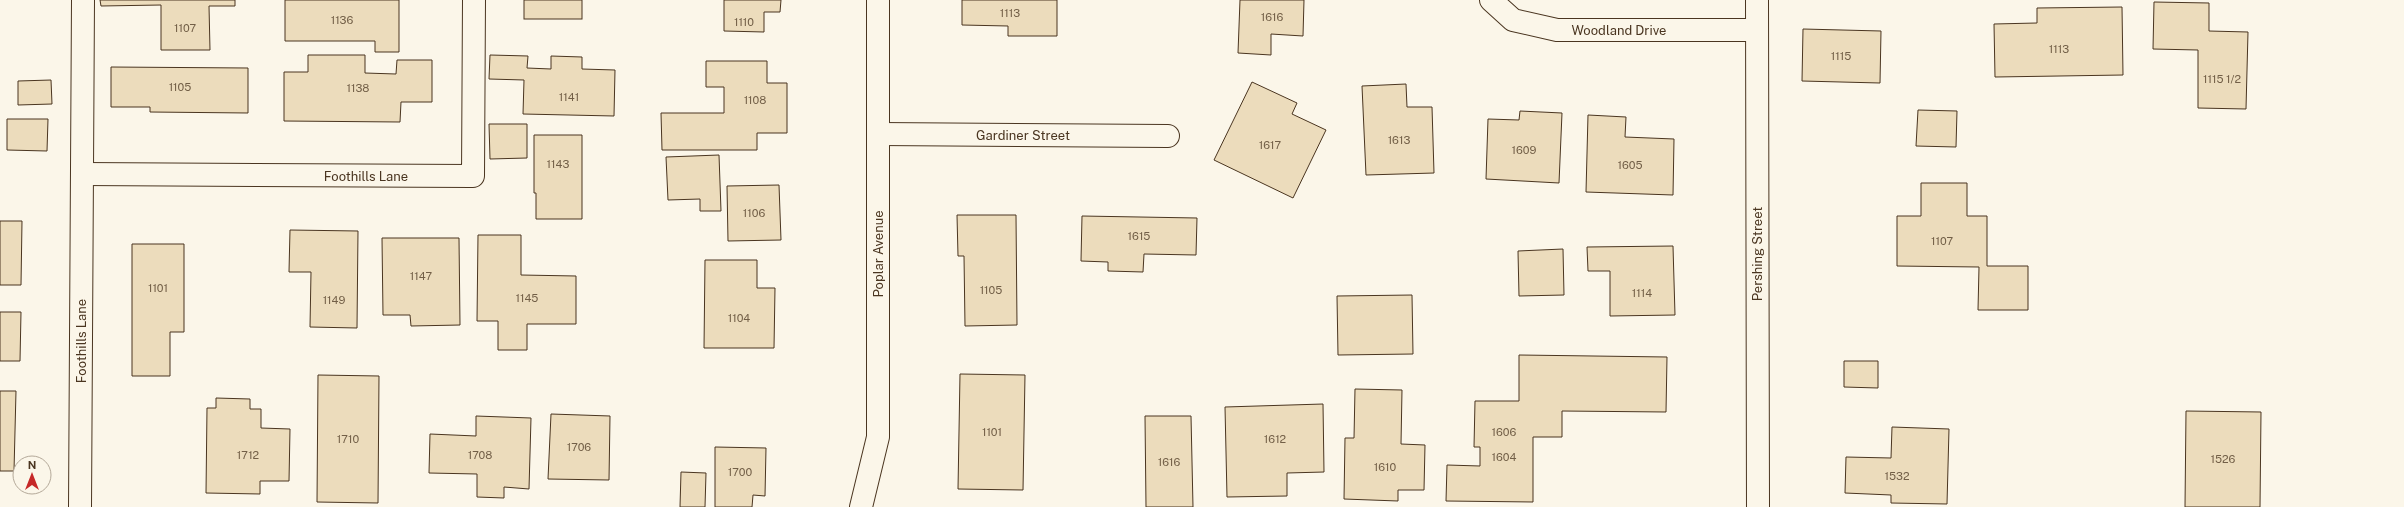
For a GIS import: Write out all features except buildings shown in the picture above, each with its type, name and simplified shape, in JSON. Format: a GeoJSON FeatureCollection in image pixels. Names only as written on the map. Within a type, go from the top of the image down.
{"type":"FeatureCollection","features":[{"type":"Feature","properties":{"kind":"street","name":"Foothills Lane"},"geometry":{"type":"LineString","coordinates":[[80,507],[83,0]]}},
{"type":"Feature","properties":{"kind":"street","name":"Foothills Lane"},"geometry":{"type":"LineString","coordinates":[[82,174],[473,176],[474,0]]}},
{"type":"Feature","properties":{"kind":"street","name":"Poplar Avenue"},"geometry":{"type":"LineString","coordinates":[[861,507],[878,437],[878,0]]}},
{"type":"Feature","properties":{"kind":"street","name":"Woodland Drive"},"geometry":{"type":"LineString","coordinates":[[1491,0],[1513,20],[1557,30],[1757,30]]}},
{"type":"Feature","properties":{"kind":"street","name":"Pershing Street"},"geometry":{"type":"LineString","coordinates":[[1757,0],[1758,507]]}},
{"type":"Feature","properties":{"kind":"street","name":"Gardiner Street"},"geometry":{"type":"LineString","coordinates":[[879,134],[1168,136]]}}]}
